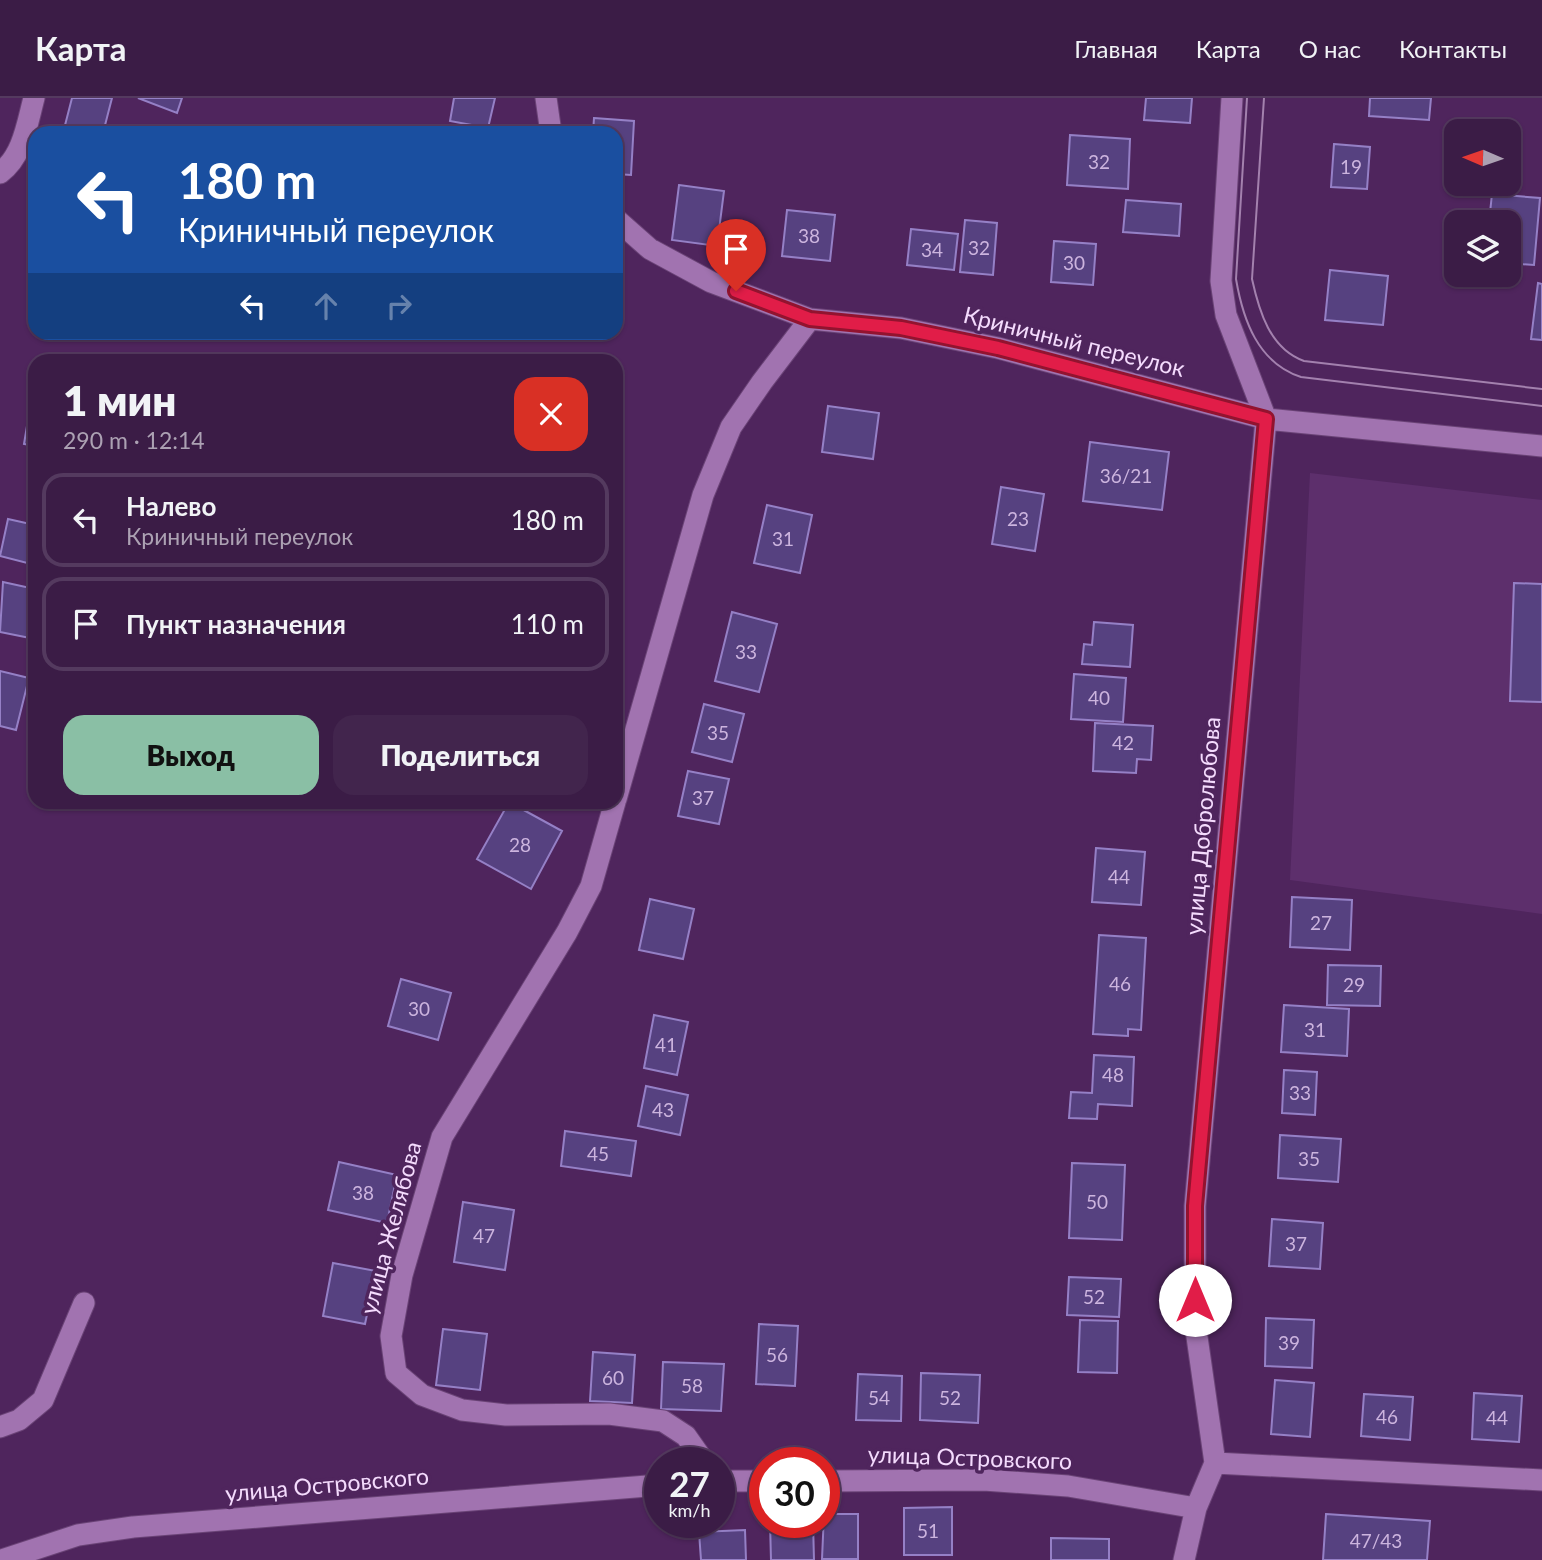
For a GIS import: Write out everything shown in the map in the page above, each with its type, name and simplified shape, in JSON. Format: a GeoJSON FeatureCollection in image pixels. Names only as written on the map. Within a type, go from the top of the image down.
{"type":"FeatureCollection","features":[{"type":"Feature","properties":{"kind":"street"},"geometry":{"type":"LineString","coordinates":[[0,173],[9,166],[23,141],[34,98]]}},
{"type":"Feature","properties":{"kind":"street"},"geometry":{"type":"LineString","coordinates":[[546,98],[550,126]]}},
{"type":"Feature","properties":{"kind":"street","name":"улица Добролюбова"},"geometry":{"type":"LineString","coordinates":[[1215,1462],[1195,1323],[1195,1206],[1266,419],[1226,315],[1221,281],[1232,98]]}},
{"type":"Feature","properties":{"kind":"street","name":"Криничный переулок"},"geometry":{"type":"LineString","coordinates":[[623,225],[650,249],[711,282],[810,319],[901,328],[998,348],[1266,419],[1542,446]]}},
{"type":"Feature","properties":{"kind":"street","name":"улица Желябова"},"geometry":{"type":"LineString","coordinates":[[623,775],[703,495],[732,427],[810,319]]}},
{"type":"Feature","properties":{"kind":"street","name":"улица Желябова"},"geometry":{"type":"LineString","coordinates":[[613,809],[591,886],[567,932],[442,1137],[419,1208],[391,1336],[396,1373],[422,1395],[462,1410],[495,1414],[609,1414],[663,1421],[686,1436],[694,1447]]}},
{"type":"Feature","properties":{"kind":"street"},"geometry":{"type":"LineString","coordinates":[[0,1427],[19,1420],[43,1400],[84,1303]]}},
{"type":"Feature","properties":{"kind":"street"},"geometry":{"type":"LineString","coordinates":[[1184,1560],[1196,1508],[1215,1462],[1542,1480]]}},
{"type":"Feature","properties":{"kind":"street","name":"улица Островского"},"geometry":{"type":"LineString","coordinates":[[840,1480],[984,1480],[1056,1485],[1196,1508]]}},
{"type":"Feature","properties":{"kind":"street","name":"улица Островского"},"geometry":{"type":"LineString","coordinates":[[2,1560],[78,1535],[133,1527],[644,1486]]}},
{"type":"Feature","properties":{"kind":"shaded area"},"geometry":{"type":"Polygon","coordinates":[[[1310,473],[1542,500],[1542,914],[1290,880],[1310,473]]]}},
{"type":"Feature","properties":{"kind":"building"},"geometry":{"type":"Polygon","coordinates":[[[72,98],[112,98],[105,126],[65,126],[72,98]]]}},
{"type":"Feature","properties":{"kind":"building"},"geometry":{"type":"Polygon","coordinates":[[[138,98],[182,98],[177,113],[138,98]]]}},
{"type":"Feature","properties":{"kind":"building"},"geometry":{"type":"Polygon","coordinates":[[[454,98],[495,98],[488,126],[450,121],[454,98]]]}},
{"type":"Feature","properties":{"kind":"building"},"geometry":{"type":"Polygon","coordinates":[[[1146,98],[1192,98],[1190,123],[1144,120],[1146,98]]]}},
{"type":"Feature","properties":{"kind":"building"},"geometry":{"type":"Polygon","coordinates":[[[1370,98],[1431,98],[1429,120],[1369,116],[1370,98]]]}},
{"type":"Feature","properties":{"kind":"building"},"geometry":{"type":"Polygon","coordinates":[[[594,118],[634,121],[631,175],[623,174],[623,126],[593,126],[594,118]]]}},
{"type":"Feature","properties":{"kind":"building"},"geometry":{"type":"Polygon","coordinates":[[[1070,135],[1130,139],[1128,189],[1067,185],[1070,135]]]}},
{"type":"Feature","properties":{"kind":"building"},"geometry":{"type":"Polygon","coordinates":[[[1334,144],[1370,147],[1367,189],[1331,187],[1334,144]]]}},
{"type":"Feature","properties":{"kind":"building"},"geometry":{"type":"Polygon","coordinates":[[[679,185],[724,191],[717,246],[672,240],[679,185]]]}},
{"type":"Feature","properties":{"kind":"building"},"geometry":{"type":"Polygon","coordinates":[[[1492,196],[1540,198],[1534,265],[1521,264],[1521,210],[1490,210],[1492,196]]]}},
{"type":"Feature","properties":{"kind":"building"},"geometry":{"type":"Polygon","coordinates":[[[1126,200],[1181,204],[1179,236],[1123,232],[1126,200]]]}},
{"type":"Feature","properties":{"kind":"building"},"geometry":{"type":"Polygon","coordinates":[[[787,210],[835,215],[830,261],[782,256],[787,210]]]}},
{"type":"Feature","properties":{"kind":"building"},"geometry":{"type":"Polygon","coordinates":[[[965,220],[997,223],[993,275],[960,272],[965,220]]]}},
{"type":"Feature","properties":{"kind":"building"},"geometry":{"type":"Polygon","coordinates":[[[911,229],[958,234],[954,270],[907,265],[911,229]]]}},
{"type":"Feature","properties":{"kind":"building"},"geometry":{"type":"Polygon","coordinates":[[[1054,241],[1096,244],[1093,285],[1051,282],[1054,241]]]}},
{"type":"Feature","properties":{"kind":"building"},"geometry":{"type":"Polygon","coordinates":[[[1330,270],[1388,276],[1383,325],[1325,320],[1330,270]]]}},
{"type":"Feature","properties":{"kind":"building"},"geometry":{"type":"Polygon","coordinates":[[[1538,283],[1542,284],[1542,340],[1531,339],[1538,283]]]}},
{"type":"Feature","properties":{"kind":"building"},"geometry":{"type":"Polygon","coordinates":[[[828,406],[879,413],[873,459],[822,452],[828,406]]]}},
{"type":"Feature","properties":{"kind":"building"},"geometry":{"type":"Polygon","coordinates":[[[28,420],[28,445],[24,444],[28,420]]]}},
{"type":"Feature","properties":{"kind":"building"},"geometry":{"type":"Polygon","coordinates":[[[1090,442],[1169,452],[1162,510],[1083,501],[1090,442]]]}},
{"type":"Feature","properties":{"kind":"building"},"geometry":{"type":"Polygon","coordinates":[[[1001,487],[1044,494],[1035,551],[992,544],[1001,487]]]}},
{"type":"Feature","properties":{"kind":"building"},"geometry":{"type":"Polygon","coordinates":[[[767,505],[812,515],[800,573],[754,563],[767,505]]]}},
{"type":"Feature","properties":{"kind":"building"},"geometry":{"type":"Polygon","coordinates":[[[8,519],[28,523],[28,563],[0,556],[8,519]]]}},
{"type":"Feature","properties":{"kind":"building"},"geometry":{"type":"Polygon","coordinates":[[[3,582],[28,587],[28,638],[0,632],[3,582]]]}},
{"type":"Feature","properties":{"kind":"building"},"geometry":{"type":"Polygon","coordinates":[[[1514,583],[1542,584],[1542,702],[1510,701],[1514,583]]]}},
{"type":"Feature","properties":{"kind":"building"},"geometry":{"type":"Polygon","coordinates":[[[732,612],[777,624],[759,692],[715,681],[732,612]]]}},
{"type":"Feature","properties":{"kind":"building"},"geometry":{"type":"Polygon","coordinates":[[[1094,622],[1133,625],[1130,667],[1082,664],[1084,644],[1092,645],[1094,622]]]}},
{"type":"Feature","properties":{"kind":"building"},"geometry":{"type":"Polygon","coordinates":[[[0,671],[28,678],[16,730],[0,726],[0,671]]]}},
{"type":"Feature","properties":{"kind":"building"},"geometry":{"type":"Polygon","coordinates":[[[1074,674],[1126,678],[1123,722],[1071,719],[1074,674]]]}},
{"type":"Feature","properties":{"kind":"building"},"geometry":{"type":"Polygon","coordinates":[[[704,704],[744,714],[732,762],[692,752],[704,704]]]}},
{"type":"Feature","properties":{"kind":"building"},"geometry":{"type":"Polygon","coordinates":[[[1095,723],[1153,726],[1151,760],[1137,759],[1136,773],[1093,771],[1095,723]]]}},
{"type":"Feature","properties":{"kind":"building"},"geometry":{"type":"Polygon","coordinates":[[[688,771],[729,779],[719,824],[678,816],[688,771]]]}},
{"type":"Feature","properties":{"kind":"building"},"geometry":{"type":"Polygon","coordinates":[[[505,809],[522,809],[562,831],[531,889],[477,859],[505,809]]]}},
{"type":"Feature","properties":{"kind":"building"},"geometry":{"type":"Polygon","coordinates":[[[1096,848],[1145,852],[1141,905],[1092,902],[1096,848]]]}},
{"type":"Feature","properties":{"kind":"building"},"geometry":{"type":"Polygon","coordinates":[[[1292,897],[1352,900],[1350,950],[1290,947],[1292,897]]]}},
{"type":"Feature","properties":{"kind":"building"},"geometry":{"type":"Polygon","coordinates":[[[650,899],[694,909],[683,959],[639,950],[650,899]]]}},
{"type":"Feature","properties":{"kind":"building"},"geometry":{"type":"Polygon","coordinates":[[[1099,935],[1146,938],[1141,1030],[1128,1029],[1128,1036],[1093,1034],[1099,935]]]}},
{"type":"Feature","properties":{"kind":"building"},"geometry":{"type":"Polygon","coordinates":[[[1328,965],[1381,966],[1380,1006],[1327,1005],[1328,965]]]}},
{"type":"Feature","properties":{"kind":"building"},"geometry":{"type":"Polygon","coordinates":[[[401,979],[451,993],[438,1040],[388,1026],[401,979]]]}},
{"type":"Feature","properties":{"kind":"building"},"geometry":{"type":"Polygon","coordinates":[[[1284,1005],[1349,1009],[1347,1056],[1281,1052],[1284,1005]]]}},
{"type":"Feature","properties":{"kind":"building"},"geometry":{"type":"Polygon","coordinates":[[[654,1015],[688,1022],[677,1075],[644,1068],[654,1015]]]}},
{"type":"Feature","properties":{"kind":"building"},"geometry":{"type":"Polygon","coordinates":[[[1094,1055],[1134,1057],[1132,1106],[1098,1104],[1097,1119],[1069,1118],[1071,1092],[1092,1093],[1094,1055]]]}},
{"type":"Feature","properties":{"kind":"building"},"geometry":{"type":"Polygon","coordinates":[[[1284,1070],[1317,1072],[1315,1115],[1282,1113],[1284,1070]]]}},
{"type":"Feature","properties":{"kind":"building"},"geometry":{"type":"Polygon","coordinates":[[[646,1086],[688,1095],[680,1135],[638,1126],[646,1086]]]}},
{"type":"Feature","properties":{"kind":"building"},"geometry":{"type":"Polygon","coordinates":[[[565,1131],[636,1141],[631,1176],[561,1166],[565,1131]]]}},
{"type":"Feature","properties":{"kind":"building"},"geometry":{"type":"Polygon","coordinates":[[[1280,1135],[1341,1139],[1338,1182],[1278,1178],[1280,1135]]]}},
{"type":"Feature","properties":{"kind":"building"},"geometry":{"type":"Polygon","coordinates":[[[339,1162],[397,1175],[387,1223],[328,1210],[339,1162]]]}},
{"type":"Feature","properties":{"kind":"building"},"geometry":{"type":"Polygon","coordinates":[[[1072,1163],[1125,1165],[1122,1240],[1069,1238],[1072,1163]]]}},
{"type":"Feature","properties":{"kind":"building"},"geometry":{"type":"Polygon","coordinates":[[[463,1202],[514,1210],[505,1270],[454,1262],[463,1202]]]}},
{"type":"Feature","properties":{"kind":"building"},"geometry":{"type":"Polygon","coordinates":[[[1272,1219],[1323,1223],[1320,1269],[1269,1266],[1272,1219]]]}},
{"type":"Feature","properties":{"kind":"building"},"geometry":{"type":"Polygon","coordinates":[[[333,1263],[376,1271],[365,1324],[323,1316],[333,1263]]]}},
{"type":"Feature","properties":{"kind":"building"},"geometry":{"type":"Polygon","coordinates":[[[1069,1277],[1121,1279],[1119,1317],[1067,1315],[1069,1277]]]}},
{"type":"Feature","properties":{"kind":"building"},"geometry":{"type":"Polygon","coordinates":[[[1266,1318],[1314,1320],[1312,1368],[1265,1366],[1266,1318]]]}},
{"type":"Feature","properties":{"kind":"building"},"geometry":{"type":"Polygon","coordinates":[[[1080,1320],[1118,1321],[1117,1373],[1078,1372],[1080,1320]]]}},
{"type":"Feature","properties":{"kind":"building"},"geometry":{"type":"Polygon","coordinates":[[[759,1324],[798,1326],[795,1386],[756,1384],[759,1324]]]}},
{"type":"Feature","properties":{"kind":"building"},"geometry":{"type":"Polygon","coordinates":[[[443,1329],[487,1334],[480,1390],[436,1385],[443,1329]]]}},
{"type":"Feature","properties":{"kind":"building"},"geometry":{"type":"Polygon","coordinates":[[[593,1352],[635,1355],[632,1403],[590,1401],[593,1352]]]}},
{"type":"Feature","properties":{"kind":"building"},"geometry":{"type":"Polygon","coordinates":[[[663,1362],[724,1364],[721,1411],[661,1409],[663,1362]]]}},
{"type":"Feature","properties":{"kind":"building"},"geometry":{"type":"Polygon","coordinates":[[[921,1373],[980,1375],[978,1423],[920,1420],[921,1373]]]}},
{"type":"Feature","properties":{"kind":"building"},"geometry":{"type":"Polygon","coordinates":[[[858,1374],[902,1376],[901,1421],[856,1420],[858,1374]]]}},
{"type":"Feature","properties":{"kind":"building"},"geometry":{"type":"Polygon","coordinates":[[[1275,1380],[1314,1383],[1310,1437],[1271,1434],[1275,1380]]]}},
{"type":"Feature","properties":{"kind":"building"},"geometry":{"type":"Polygon","coordinates":[[[1474,1393],[1522,1396],[1519,1442],[1472,1439],[1474,1393]]]}},
{"type":"Feature","properties":{"kind":"building"},"geometry":{"type":"Polygon","coordinates":[[[1364,1394],[1413,1397],[1410,1440],[1361,1436],[1364,1394]]]}},
{"type":"Feature","properties":{"kind":"building"},"geometry":{"type":"Polygon","coordinates":[[[952,1507],[952,1555],[904,1555],[904,1508],[952,1507]]]}},
{"type":"Feature","properties":{"kind":"building"},"geometry":{"type":"Polygon","coordinates":[[[840,1514],[858,1514],[858,1559],[822,1559],[823,1538],[840,1538],[840,1514]]]}},
{"type":"Feature","properties":{"kind":"building"},"geometry":{"type":"Polygon","coordinates":[[[1326,1514],[1430,1521],[1427,1560],[1323,1560],[1326,1514]]]}},
{"type":"Feature","properties":{"kind":"building"},"geometry":{"type":"Polygon","coordinates":[[[735,1530],[745,1530],[746,1560],[701,1560],[699,1538],[735,1538],[735,1530]]]}},
{"type":"Feature","properties":{"kind":"building"},"geometry":{"type":"Polygon","coordinates":[[[770,1538],[813,1538],[814,1560],[771,1560],[770,1538]]]}},
{"type":"Feature","properties":{"kind":"building"},"geometry":{"type":"Polygon","coordinates":[[[1051,1538],[1109,1539],[1109,1560],[1051,1560],[1051,1538]]]}},
{"type":"Feature","properties":{"kind":"tram line"},"geometry":{"type":"LineString","coordinates":[[1247,98],[1236,279],[1248,324],[1263,351],[1274,362],[1301,377],[1542,406]]}},
{"type":"Feature","properties":{"kind":"tram line"},"geometry":{"type":"LineString","coordinates":[[1264,98],[1252,279],[1268,328],[1283,348],[1304,361],[1542,389]]}},
{"type":"Feature","properties":{"kind":"route"},"geometry":{"type":"LineString","coordinates":[[736,291],[810,319],[901,328],[998,348],[1266,419],[1195,1206],[1195,1300]]}}]}
